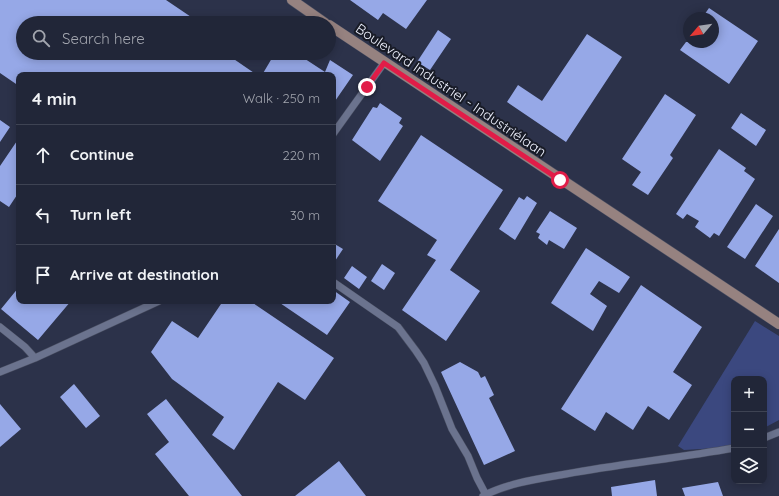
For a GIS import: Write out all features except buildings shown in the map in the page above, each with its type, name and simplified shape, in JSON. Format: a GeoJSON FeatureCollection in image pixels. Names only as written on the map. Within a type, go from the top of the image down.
{"type":"FeatureCollection","features":[{"type":"Feature","properties":{"kind":"main road"},"geometry":{"type":"LineString","coordinates":[[292,0],[315,16]]}},
{"type":"Feature","properties":{"kind":"main road","name":"Boulevard Industriel - Industriélaan"},"geometry":{"type":"LineString","coordinates":[[336,30],[779,324]]}},
{"type":"Feature","properties":{"kind":"street"},"geometry":{"type":"LineString","coordinates":[[336,130],[384,63]]}},
{"type":"Feature","properties":{"kind":"street"},"geometry":{"type":"LineString","coordinates":[[336,284],[398,327],[416,351],[424,363],[452,429],[468,456],[485,495],[495,494],[514,484],[560,475],[731,448]]}},
{"type":"Feature","properties":{"kind":"street"},"geometry":{"type":"LineString","coordinates":[[0,372],[35,358],[152,304]]}},
{"type":"Feature","properties":{"kind":"street"},"geometry":{"type":"LineString","coordinates":[[0,327],[25,347],[35,358]]}},
{"type":"Feature","properties":{"kind":"street"},"geometry":{"type":"LineString","coordinates":[[767,437],[779,432]]}},
{"type":"Feature","properties":{"kind":"shaded area"},"geometry":{"type":"Polygon","coordinates":[[[755,321],[779,336],[779,420],[767,426],[767,376],[731,376],[731,447],[684,450],[678,446],[755,321]]]}},
{"type":"Feature","properties":{"kind":"route"},"geometry":{"type":"LineString","coordinates":[[367,87],[384,63],[560,180]]}}]}
